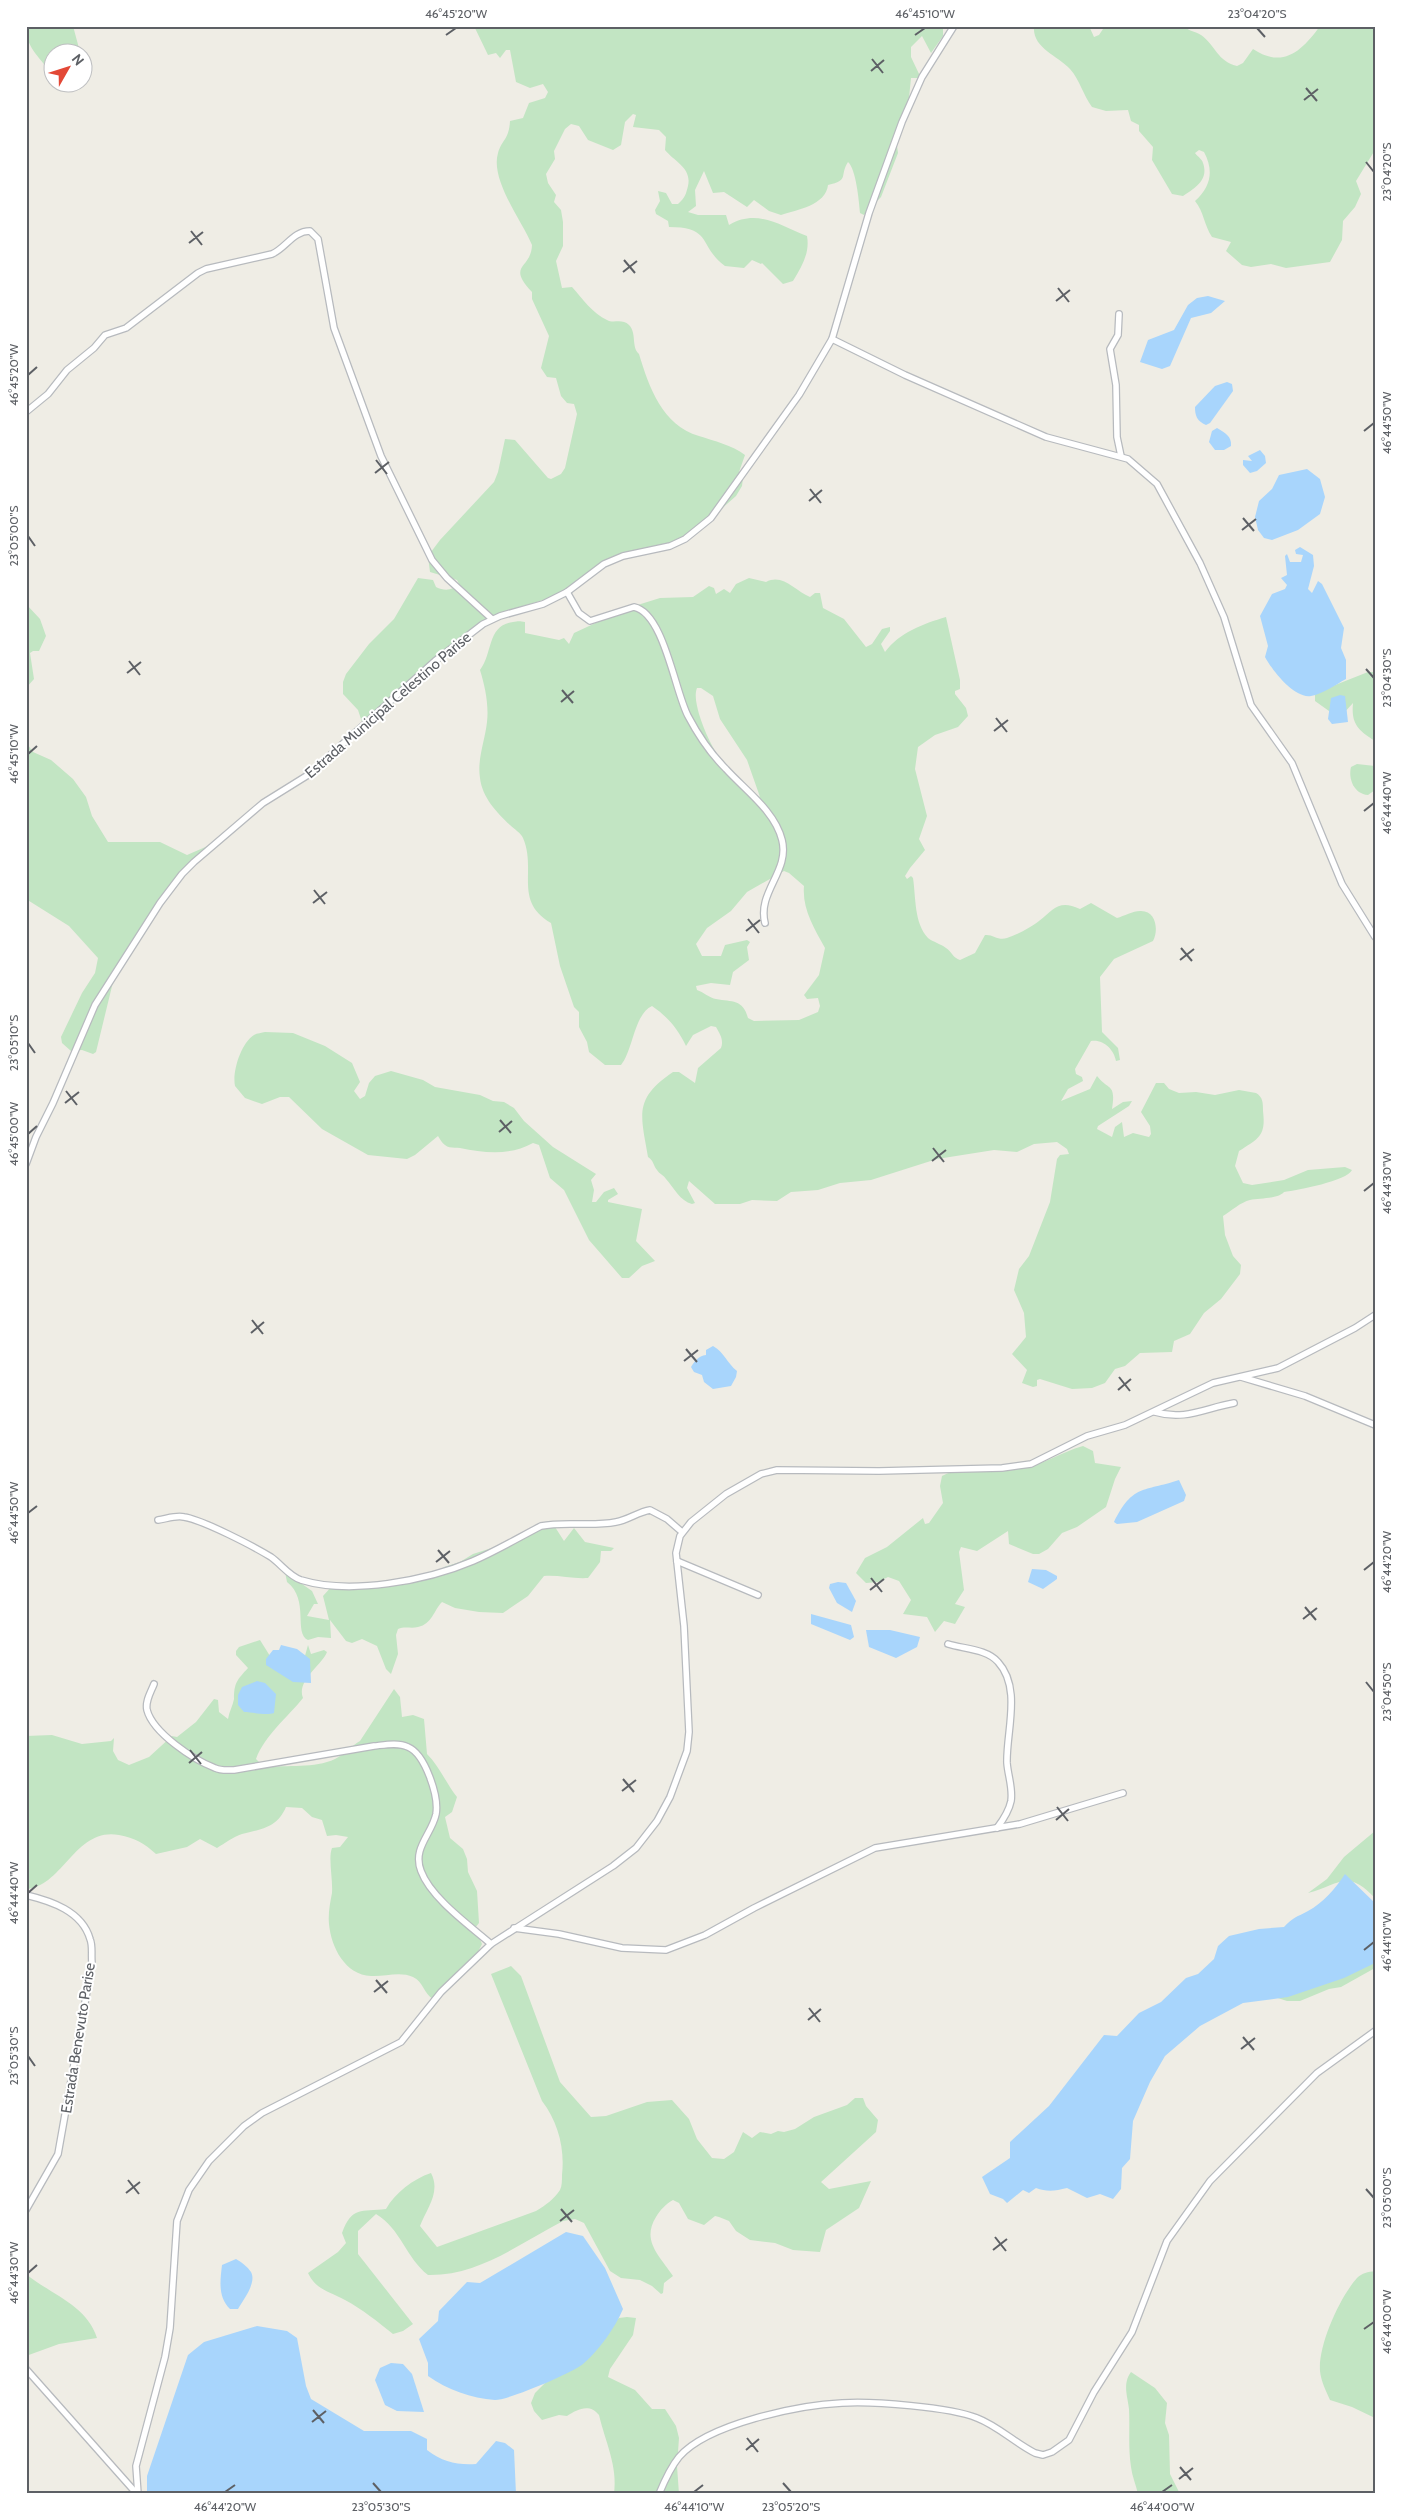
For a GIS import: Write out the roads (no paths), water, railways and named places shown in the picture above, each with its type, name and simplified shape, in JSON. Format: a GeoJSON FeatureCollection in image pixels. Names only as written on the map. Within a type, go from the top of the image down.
{"type":"FeatureCollection","features":[{"type":"Feature","properties":{"kind":"street","name":"Estrada Municipal Celestino Parise"},"geometry":{"type":"LineString","coordinates":[[26,1164],[36,1137],[95,1005],[160,903],[182,874],[263,803],[308,775],[435,661],[483,624],[543,604],[567,592],[604,564],[623,556],[670,546],[692,535],[711,518],[799,395],[832,339],[869,213],[902,122],[922,77],[954,26]]}},
{"type":"Feature","properties":{"kind":"street"},"geometry":{"type":"LineString","coordinates":[[26,412],[48,394],[67,370],[94,348],[105,335],[126,328],[198,273],[206,269],[272,254],[297,234],[310,230],[318,239],[334,328],[389,473],[432,560],[447,578],[492,620]]}},
{"type":"Feature","properties":{"kind":"street"},"geometry":{"type":"LineString","coordinates":[[1119,314],[1118,334],[1110,349],[1116,385],[1117,437],[1121,456]]}},
{"type":"Feature","properties":{"kind":"street"},"geometry":{"type":"LineString","coordinates":[[832,339],[905,375],[1046,437],[1121,456],[1143,470],[1157,484],[1200,563],[1224,617],[1251,704],[1292,763],[1342,884],[1375,937]]}},
{"type":"Feature","properties":{"kind":"street"},"geometry":{"type":"LineString","coordinates":[[567,592],[579,613],[590,621],[634,607],[640,608],[660,634],[687,714],[697,732],[724,768],[764,808],[780,833],[784,853],[782,866],[763,906],[765,923]]}},
{"type":"Feature","properties":{"kind":"street"},"geometry":{"type":"LineString","coordinates":[[137,2494],[136,2466],[165,2357],[170,2328],[177,2220],[189,2190],[226,2142],[262,2113],[401,2042],[441,1992],[491,1944],[614,1866],[636,1848],[657,1821],[670,1797],[687,1751],[690,1732],[684,1626],[676,1553],[682,1532],[709,1506],[761,1474],[777,1470],[879,1471],[1002,1468],[1031,1464],[1087,1436],[1125,1425],[1155,1412],[1213,1383],[1278,1368],[1356,1328],[1375,1315]]}},
{"type":"Feature","properties":{"kind":"street"},"geometry":{"type":"LineString","coordinates":[[1239,1376],[1305,1396],[1375,1425]]}},
{"type":"Feature","properties":{"kind":"street"},"geometry":{"type":"LineString","coordinates":[[1155,1412],[1174,1417],[1185,1416],[1202,1409],[1234,1403]]}},
{"type":"Feature","properties":{"kind":"street"},"geometry":{"type":"LineString","coordinates":[[158,1520],[184,1516],[200,1522],[272,1558],[293,1576],[322,1584],[366,1585],[404,1581],[442,1571],[470,1562],[540,1526],[553,1523],[592,1524],[617,1522],[650,1510],[667,1519],[682,1532]]}},
{"type":"Feature","properties":{"kind":"street"},"geometry":{"type":"LineString","coordinates":[[677,1561],[758,1595]]}},
{"type":"Feature","properties":{"kind":"street"},"geometry":{"type":"LineString","coordinates":[[948,1644],[992,1656],[1000,1663],[1009,1684],[1010,1716],[1007,1765],[1011,1795],[1008,1810],[997,1828]]}},
{"type":"Feature","properties":{"kind":"street"},"geometry":{"type":"LineString","coordinates":[[154,1684],[148,1699],[147,1709],[151,1718],[163,1734],[181,1748],[217,1769],[234,1770],[374,1746],[396,1744],[407,1746],[415,1752],[430,1778],[437,1800],[436,1816],[419,1849],[421,1871],[430,1886],[452,1911],[491,1944]]}},
{"type":"Feature","properties":{"kind":"street"},"geometry":{"type":"LineString","coordinates":[[514,1928],[559,1934],[622,1948],[666,1950],[705,1936],[761,1904],[875,1848],[997,1828],[1123,1793]]}},
{"type":"Feature","properties":{"kind":"street","name":"Estrada Benevuto Parise"},"geometry":{"type":"LineString","coordinates":[[26,1895],[63,1907],[79,1920],[90,1939],[92,1963],[58,2154],[26,2210]]}},
{"type":"Feature","properties":{"kind":"street"},"geometry":{"type":"LineString","coordinates":[[658,2494],[679,2457],[702,2440],[744,2421],[783,2412],[842,2403],[918,2408],[977,2418],[1022,2446],[1044,2455],[1064,2446],[1094,2392],[1132,2332],[1168,2241],[1191,2205],[1210,2181],[1317,2073],[1375,2032]]}},
{"type":"Feature","properties":{"kind":"street"},"geometry":{"type":"LineString","coordinates":[[26,2369],[137,2494]]}},
{"type":"Feature","properties":{"kind":"water"},"geometry":{"type":"Polygon","coordinates":[[[1208,296],[1225,301],[1211,313],[1191,318],[1170,366],[1162,369],[1140,362],[1148,340],[1174,330],[1188,305],[1197,298],[1208,296]]]}},
{"type":"Feature","properties":{"kind":"water"},"geometry":{"type":"Polygon","coordinates":[[[1227,382],[1232,384],[1233,391],[1210,423],[1206,425],[1200,422],[1195,413],[1195,407],[1215,386],[1227,382]]]}},
{"type":"Feature","properties":{"kind":"water"},"geometry":{"type":"Polygon","coordinates":[[[1217,428],[1227,435],[1230,440],[1231,446],[1224,450],[1215,450],[1209,442],[1212,431],[1217,428]]]}},
{"type":"Feature","properties":{"kind":"water"},"geometry":{"type":"Polygon","coordinates":[[[1260,450],[1265,456],[1266,463],[1257,471],[1250,473],[1243,465],[1243,460],[1252,461],[1248,456],[1260,450]]]}},
{"type":"Feature","properties":{"kind":"water"},"geometry":{"type":"Polygon","coordinates":[[[1307,469],[1320,479],[1325,497],[1320,514],[1298,530],[1272,540],[1264,538],[1258,530],[1255,517],[1259,501],[1272,489],[1279,475],[1307,469]]]}},
{"type":"Feature","properties":{"kind":"water"},"geometry":{"type":"Polygon","coordinates":[[[1300,547],[1313,555],[1314,566],[1308,589],[1312,593],[1318,581],[1322,584],[1344,628],[1341,648],[1346,660],[1346,679],[1311,696],[1304,696],[1291,688],[1268,663],[1265,657],[1268,646],[1260,616],[1272,594],[1285,589],[1287,585],[1281,578],[1287,575],[1285,556],[1287,554],[1290,562],[1301,562],[1303,555],[1296,554],[1295,550],[1300,547]]]}},
{"type":"Feature","properties":{"kind":"water"},"geometry":{"type":"Polygon","coordinates":[[[1340,695],[1345,696],[1348,722],[1332,724],[1328,719],[1331,698],[1340,695]]]}},
{"type":"Feature","properties":{"kind":"water"},"geometry":{"type":"Polygon","coordinates":[[[713,1346],[720,1351],[737,1371],[731,1386],[713,1389],[704,1382],[702,1375],[694,1372],[691,1367],[695,1361],[706,1355],[706,1350],[713,1346]]]}},
{"type":"Feature","properties":{"kind":"water"},"geometry":{"type":"Polygon","coordinates":[[[1179,1480],[1186,1495],[1184,1501],[1137,1522],[1117,1524],[1114,1522],[1133,1495],[1140,1491],[1179,1480]]]}},
{"type":"Feature","properties":{"kind":"water"},"geometry":{"type":"Polygon","coordinates":[[[1032,1569],[1046,1570],[1057,1576],[1057,1579],[1043,1589],[1028,1582],[1032,1569]]]}},
{"type":"Feature","properties":{"kind":"water"},"geometry":{"type":"Polygon","coordinates":[[[846,1583],[856,1601],[852,1612],[837,1603],[829,1588],[830,1584],[846,1583]]]}},
{"type":"Feature","properties":{"kind":"water"},"geometry":{"type":"Polygon","coordinates":[[[811,1614],[851,1625],[854,1637],[850,1640],[811,1624],[811,1614]]]}},
{"type":"Feature","properties":{"kind":"water"},"geometry":{"type":"Polygon","coordinates":[[[866,1630],[890,1630],[920,1637],[917,1647],[896,1658],[869,1647],[866,1630]]]}},
{"type":"Feature","properties":{"kind":"water"},"geometry":{"type":"Polygon","coordinates":[[[281,1645],[297,1649],[310,1659],[311,1683],[293,1682],[266,1665],[266,1659],[273,1650],[279,1650],[281,1645]]]}},
{"type":"Feature","properties":{"kind":"water"},"geometry":{"type":"Polygon","coordinates":[[[257,1681],[265,1683],[276,1694],[274,1713],[244,1712],[238,1705],[238,1695],[242,1687],[257,1681]]]}},
{"type":"Feature","properties":{"kind":"water"},"geometry":{"type":"Polygon","coordinates":[[[1345,1874],[1375,1903],[1375,1963],[1344,1978],[1288,1997],[1243,2003],[1200,2026],[1165,2056],[1150,2082],[1133,2121],[1130,2159],[1122,2168],[1121,2189],[1113,2199],[1100,2194],[1087,2198],[1067,2188],[1051,2191],[1036,2188],[1029,2193],[1023,2190],[1007,2203],[1003,2199],[990,2194],[982,2177],[1010,2158],[1010,2142],[1049,2106],[1104,2035],[1117,2036],[1139,2013],[1161,2002],[1186,1978],[1198,1974],[1214,1959],[1218,1946],[1229,1936],[1259,1929],[1284,1927],[1293,1919],[1314,1908],[1333,1890],[1345,1874]]]}},
{"type":"Feature","properties":{"kind":"water"},"geometry":{"type":"Polygon","coordinates":[[[566,2232],[583,2236],[605,2268],[623,2309],[611,2331],[589,2358],[577,2368],[554,2379],[513,2396],[495,2400],[460,2392],[428,2376],[428,2363],[419,2339],[438,2321],[439,2311],[467,2282],[480,2283],[566,2232]]]}},
{"type":"Feature","properties":{"kind":"water"},"geometry":{"type":"Polygon","coordinates":[[[236,2259],[250,2270],[252,2281],[249,2291],[238,2309],[230,2309],[223,2299],[220,2283],[222,2265],[236,2259]]]}},
{"type":"Feature","properties":{"kind":"water"},"geometry":{"type":"Polygon","coordinates":[[[257,2326],[287,2331],[297,2338],[306,2386],[311,2399],[364,2431],[411,2431],[427,2439],[427,2450],[433,2454],[444,2460],[462,2464],[476,2464],[496,2441],[505,2443],[514,2450],[516,2494],[147,2494],[147,2476],[188,2355],[204,2342],[257,2326]]]}},
{"type":"Feature","properties":{"kind":"water"},"geometry":{"type":"Polygon","coordinates":[[[391,2363],[403,2364],[412,2374],[424,2412],[397,2411],[385,2405],[375,2380],[380,2368],[391,2363]]]}}]}
